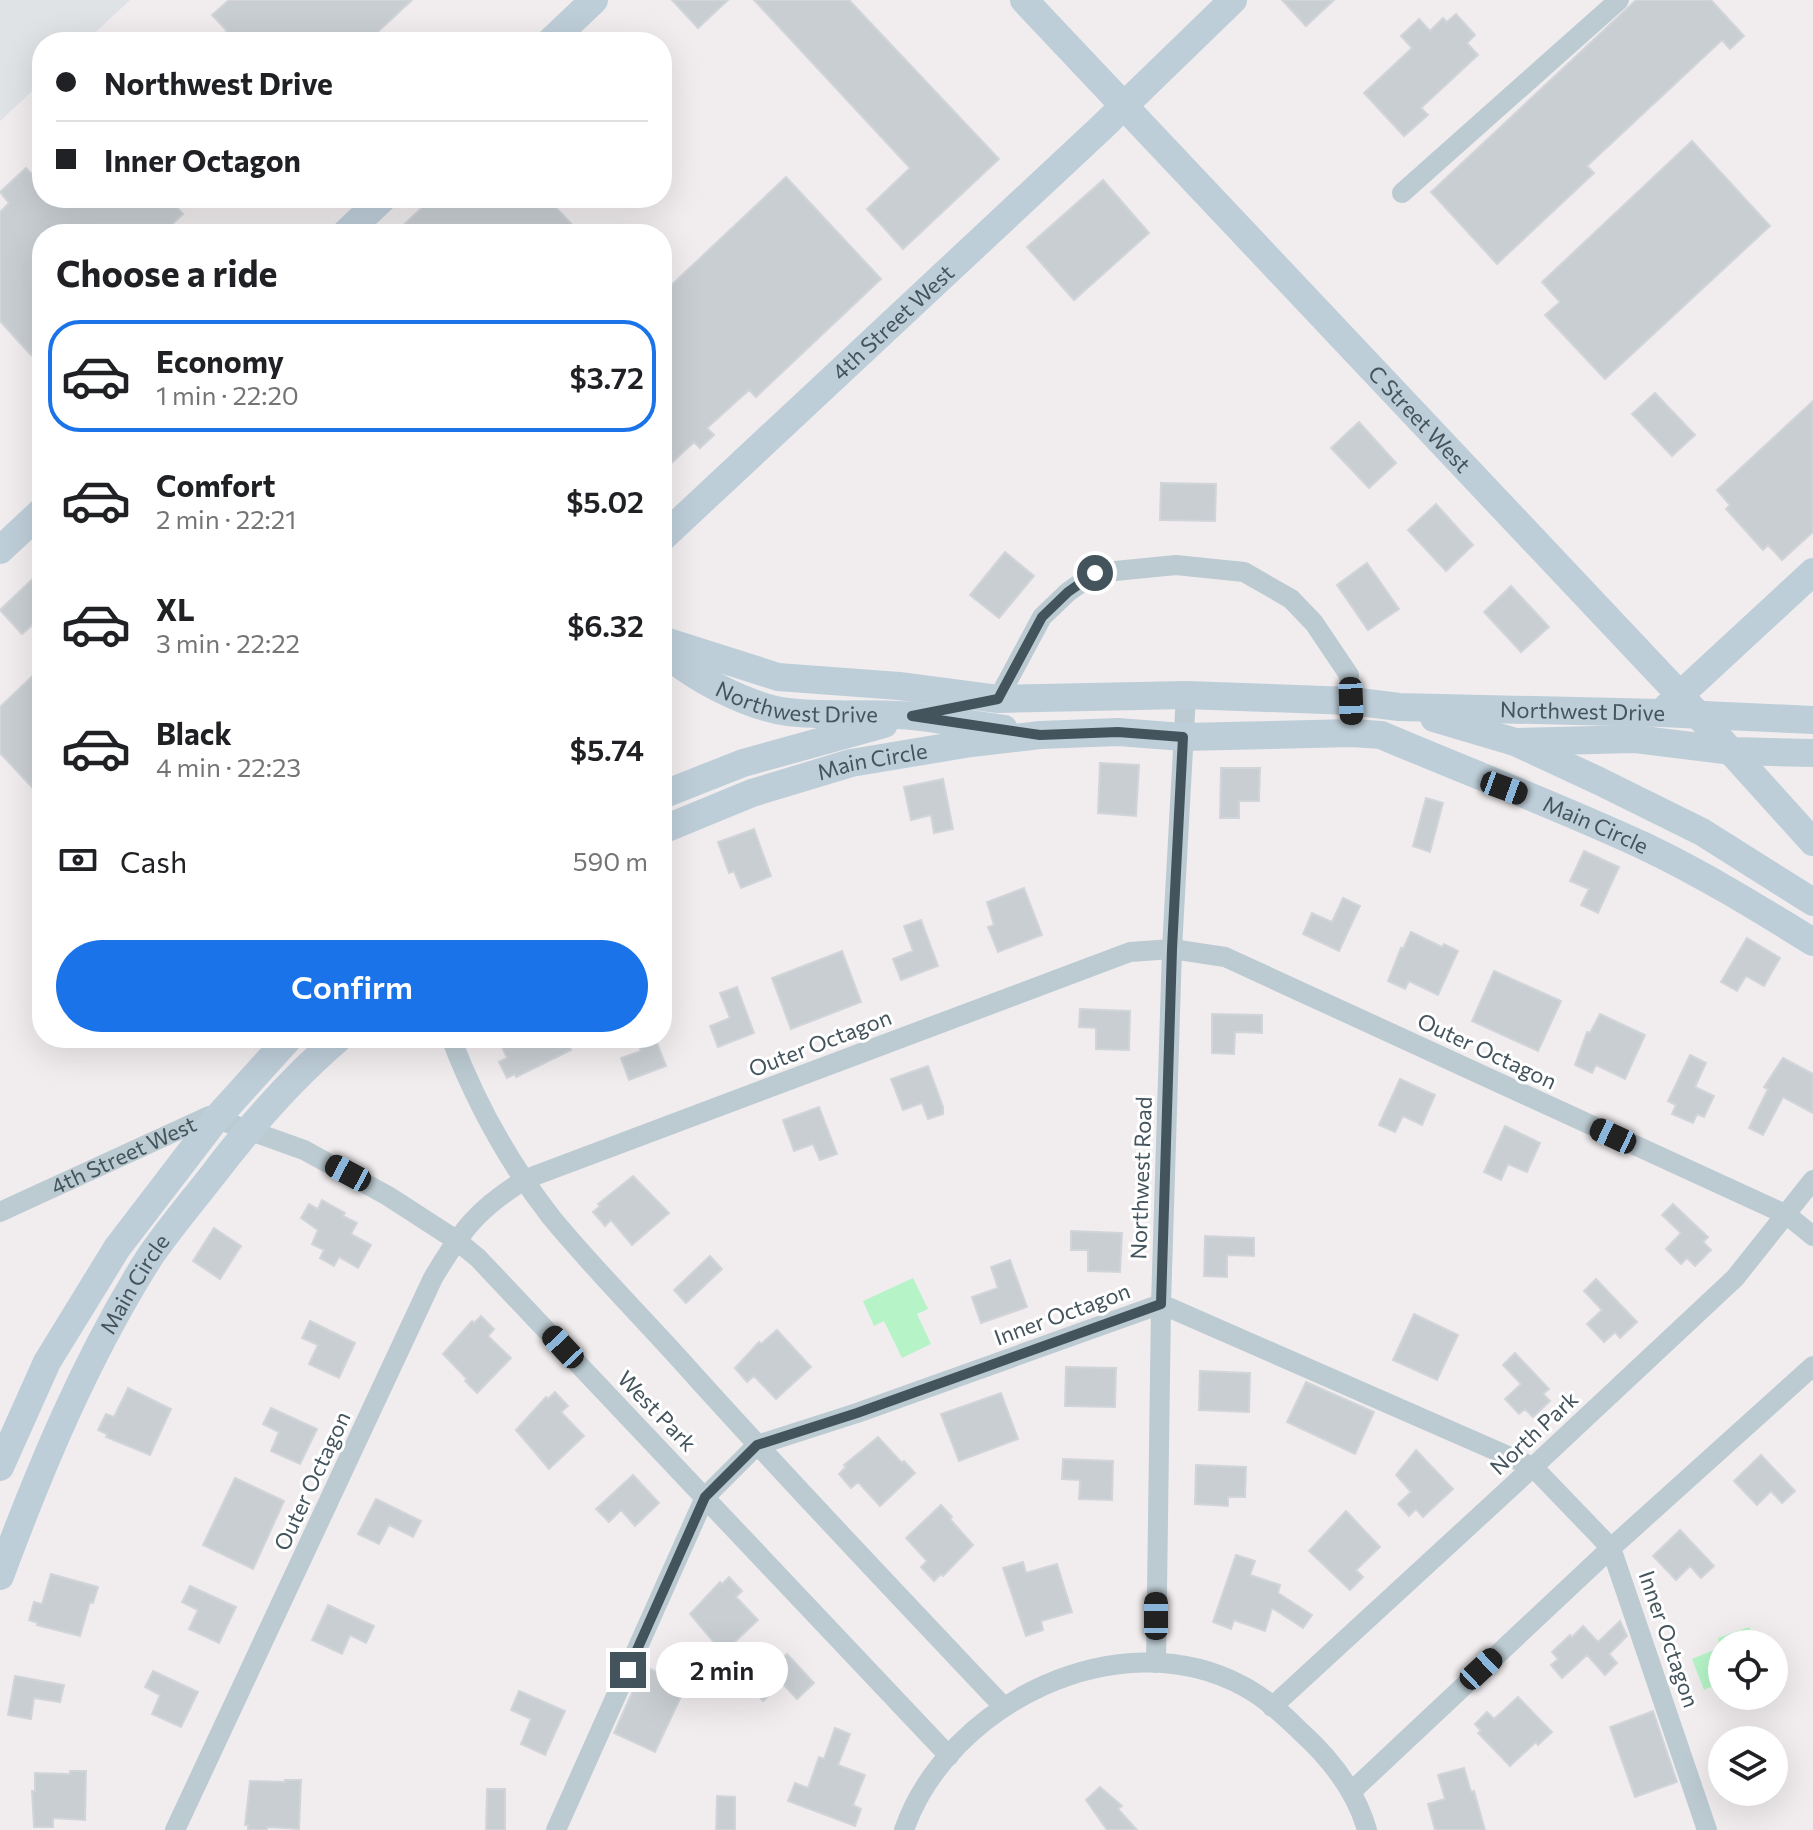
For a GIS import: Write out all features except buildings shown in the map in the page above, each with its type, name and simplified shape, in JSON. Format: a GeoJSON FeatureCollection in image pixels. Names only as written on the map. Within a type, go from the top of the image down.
{"type":"FeatureCollection","features":[{"type":"Feature","properties":{"kind":"street"},"geometry":{"type":"LineString","coordinates":[[560,32],[594,0]]}},
{"type":"Feature","properties":{"kind":"street","name":"C Street West"},"geometry":{"type":"LineString","coordinates":[[1024,0],[1680,708],[1732,751],[1813,842]]}},
{"type":"Feature","properties":{"kind":"street"},"geometry":{"type":"LineString","coordinates":[[1402,193],[1619,0]]}},
{"type":"Feature","properties":{"kind":"street","name":"4th Street West"},"geometry":{"type":"LineString","coordinates":[[672,529],[1123,107],[1229,3]]}},
{"type":"Feature","properties":{"kind":"street"},"geometry":{"type":"LineString","coordinates":[[356,224],[372,208]]}},
{"type":"Feature","properties":{"kind":"street"},"geometry":{"type":"LineString","coordinates":[[0,550],[32,520]]}},
{"type":"Feature","properties":{"kind":"street"},"geometry":{"type":"LineString","coordinates":[[998,699],[1042,617],[1068,592],[1095,573],[1176,565],[1244,572],[1291,599],[1314,623],[1349,675],[1352,733]]}},
{"type":"Feature","properties":{"kind":"street"},"geometry":{"type":"LineString","coordinates":[[1680,708],[1813,572]]}},
{"type":"Feature","properties":{"kind":"street","name":"Northwest Drive"},"geometry":{"type":"LineString","coordinates":[[672,643],[778,677],[899,686],[998,699],[1186,695],[1351,701],[1399,707],[1680,708],[1813,720]]}},
{"type":"Feature","properties":{"kind":"street","name":"Northwest Drive"},"geometry":{"type":"LineString","coordinates":[[672,656],[719,687],[786,712],[912,716],[1040,735]]}},
{"type":"Feature","properties":{"kind":"street","name":"Northwest Road"},"geometry":{"type":"LineString","coordinates":[[1156,1663],[1161,1304],[1172,949],[1186,695]]}},
{"type":"Feature","properties":{"kind":"street","name":"Main Circle"},"geometry":{"type":"LineString","coordinates":[[672,791],[743,763],[912,716],[998,699]]}},
{"type":"Feature","properties":{"kind":"street","name":"Main Circle"},"geometry":{"type":"LineString","coordinates":[[1399,707],[1515,742],[1702,832],[1813,902]]}},
{"type":"Feature","properties":{"kind":"street","name":"Main Circle"},"geometry":{"type":"LineString","coordinates":[[672,826],[752,793],[851,763],[971,743],[1040,735],[1118,732],[1183,737],[1381,735],[1574,814],[1648,848],[1744,899],[1813,942]]}},
{"type":"Feature","properties":{"kind":"street","name":"Northwest Drive"},"geometry":{"type":"LineString","coordinates":[[1381,735],[1515,742],[1635,739],[1732,751],[1813,753]]}},
{"type":"Feature","properties":{"kind":"street","name":"Outer Octagon"},"geometry":{"type":"LineString","coordinates":[[175,1830],[433,1278],[456,1240],[481,1212],[526,1179],[1130,952],[1172,949],[1225,957],[1787,1215],[1813,1236]]}},
{"type":"Feature","properties":{"kind":"street","name":"Main Circle"},"geometry":{"type":"LineString","coordinates":[[0,1467],[47,1362],[117,1248],[215,1120],[280,1048]]}},
{"type":"Feature","properties":{"kind":"street","name":"Main Circle"},"geometry":{"type":"LineString","coordinates":[[0,1576],[42,1464],[92,1359],[150,1257],[247,1130],[327,1048]]}},
{"type":"Feature","properties":{"kind":"street"},"geometry":{"type":"LineString","coordinates":[[455,1048],[463,1071],[515,1165],[551,1216],[757,1445],[1003,1706]]}},
{"type":"Feature","properties":{"kind":"street","name":"4th Street West"},"geometry":{"type":"LineString","coordinates":[[0,1212],[209,1116],[247,1130]]}},
{"type":"Feature","properties":{"kind":"street","name":"West Park"},"geometry":{"type":"LineString","coordinates":[[247,1130],[304,1150],[388,1196],[478,1258],[949,1756]]}},
{"type":"Feature","properties":{"kind":"street","name":"North Park"},"geometry":{"type":"LineString","coordinates":[[1272,1707],[1735,1278],[1813,1180]]}},
{"type":"Feature","properties":{"kind":"street","name":"Inner Octagon"},"geometry":{"type":"LineString","coordinates":[[556,1830],[705,1497],[757,1445],[857,1413],[1161,1304],[1533,1467],[1611,1548],[1707,1830]]}},
{"type":"Feature","properties":{"kind":"street"},"geometry":{"type":"LineString","coordinates":[[1352,1791],[1611,1548],[1813,1366]]}},
{"type":"Feature","properties":{"kind":"street"},"geometry":{"type":"LineString","coordinates":[[904,1830],[913,1804],[928,1780],[974,1729],[1003,1706],[1039,1686],[1098,1668],[1156,1663],[1191,1668],[1221,1678],[1242,1686],[1272,1707],[1312,1741],[1352,1791],[1367,1830]]}},
{"type":"Feature","properties":{"kind":"shaded area"},"geometry":{"type":"Polygon","coordinates":[[[0,0],[130,0],[96,32],[32,32],[32,91],[0,121],[0,0]]]}},
{"type":"Feature","properties":{"kind":"green space"},"geometry":{"type":"Polygon","coordinates":[[[913,1278],[928,1309],[917,1314],[931,1344],[902,1358],[884,1321],[874,1326],[863,1301],[913,1278]]]}},
{"type":"Feature","properties":{"kind":"green space"},"geometry":{"type":"Polygon","coordinates":[[[1708,1652],[1708,1688],[1704,1690],[1692,1659],[1708,1652]]]}},
{"type":"Feature","properties":{"kind":"route"},"geometry":{"type":"LineString","coordinates":[[628,1670],[705,1497],[757,1445],[857,1413],[1161,1304],[1172,949],[1183,737],[1118,732],[1040,735],[912,716],[998,699],[1042,617],[1068,592],[1095,573]]}}]}
